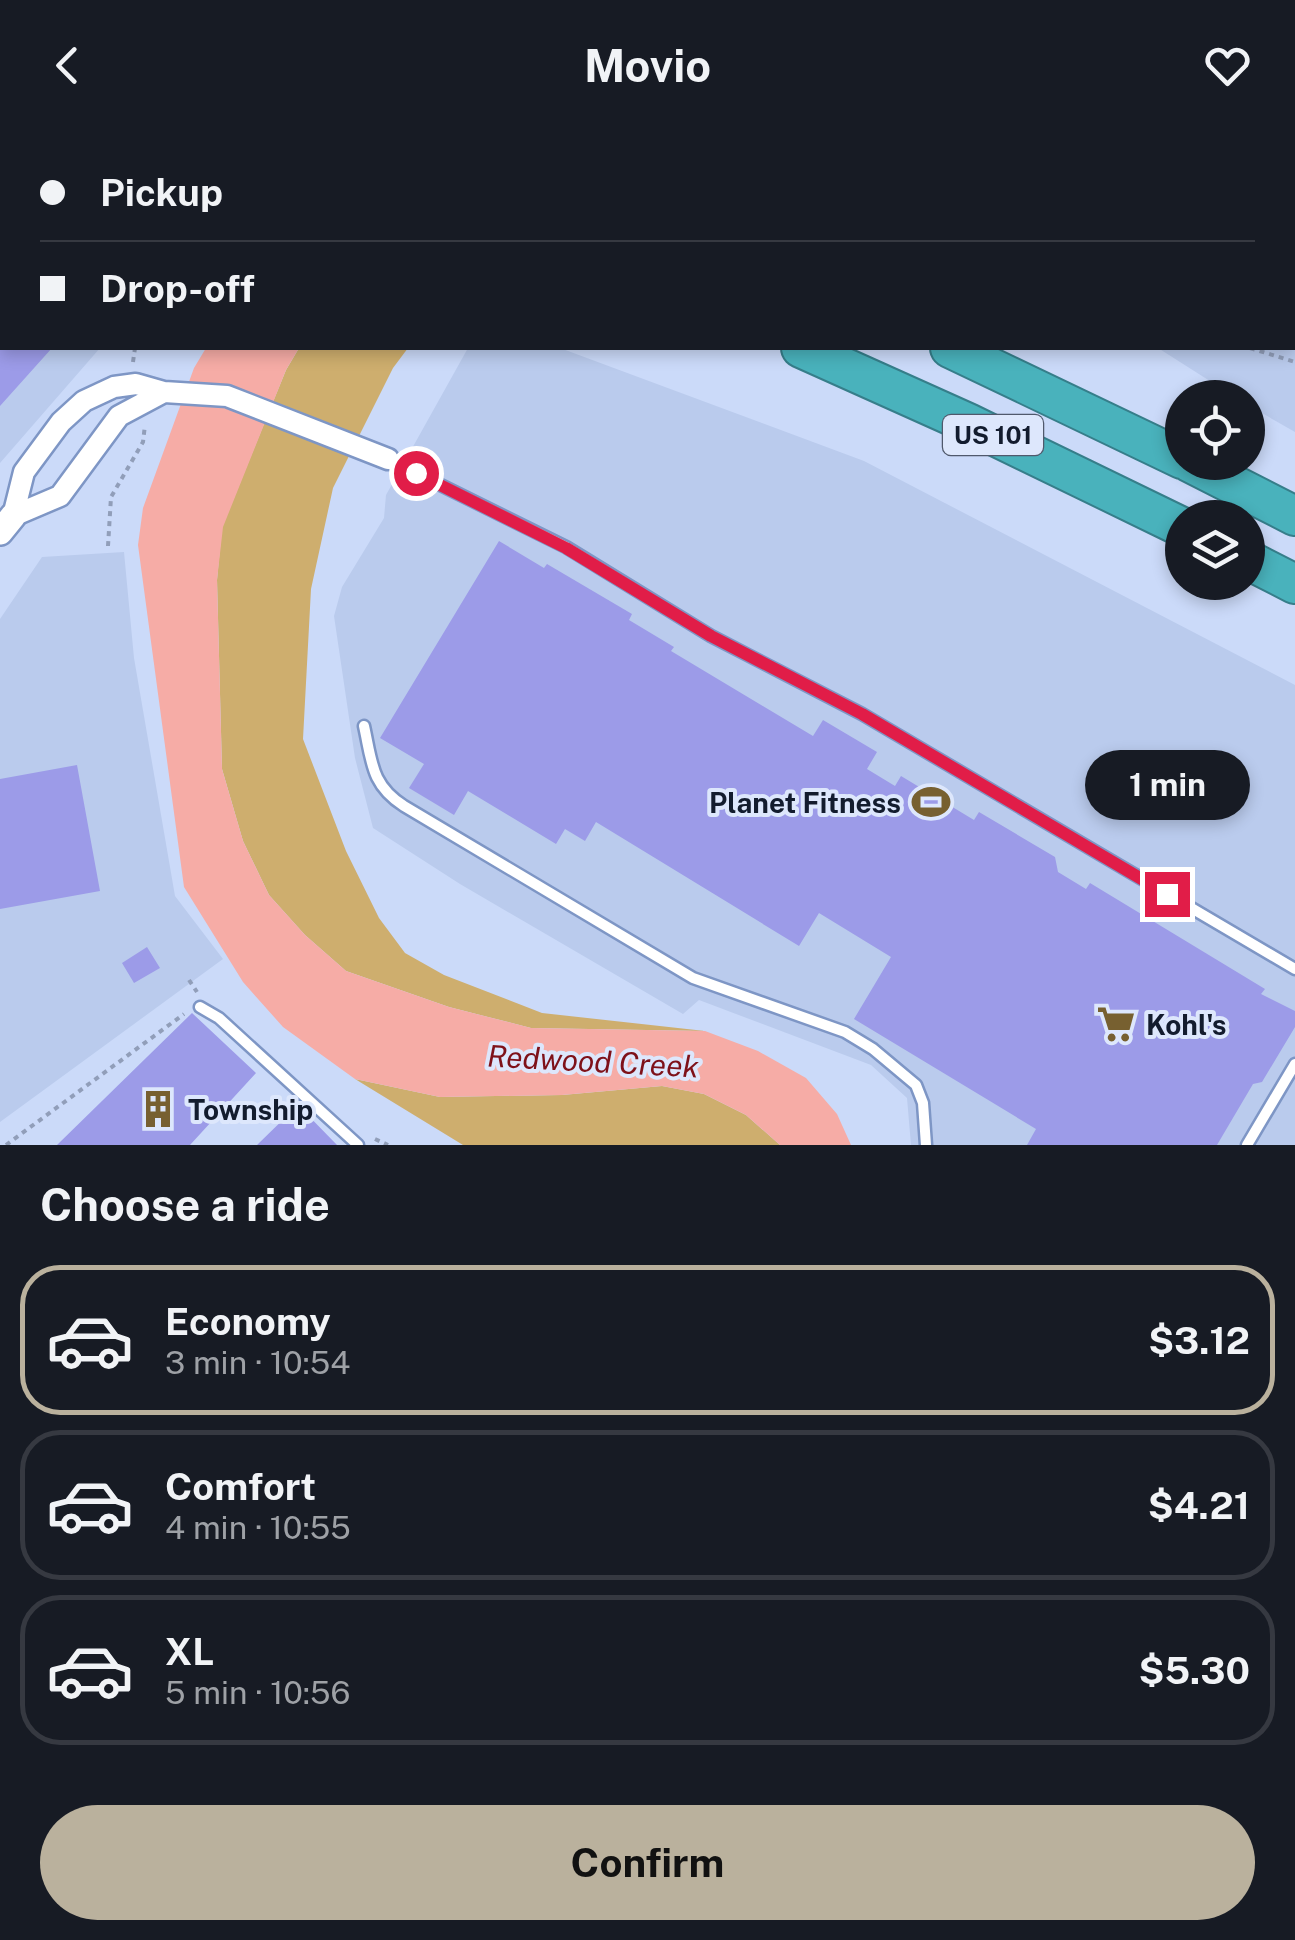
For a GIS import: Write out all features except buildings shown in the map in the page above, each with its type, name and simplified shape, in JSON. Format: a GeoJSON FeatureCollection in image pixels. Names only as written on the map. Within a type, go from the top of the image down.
{"type":"FeatureCollection","features":[{"type":"Feature","properties":{"kind":"highway","name":"US 101"},"geometry":{"type":"LineString","coordinates":[[805,350],[1165,519]]}},
{"type":"Feature","properties":{"kind":"highway","name":"US 101"},"geometry":{"type":"LineString","coordinates":[[954,350],[1165,451]]}},
{"type":"Feature","properties":{"kind":"highway"},"geometry":{"type":"LineString","coordinates":[[1225,480],[1295,516]]}},
{"type":"Feature","properties":{"kind":"highway"},"geometry":{"type":"LineString","coordinates":[[1265,569],[1295,584]]}},
{"type":"Feature","properties":{"kind":"street"},"geometry":{"type":"LineString","coordinates":[[4,518],[24,472],[62,422],[84,400],[99,392],[136,384],[173,392],[227,396],[388,459]]}},
{"type":"Feature","properties":{"kind":"street"},"geometry":{"type":"LineString","coordinates":[[4,518],[60,496],[120,416],[173,392]]}},
{"type":"Feature","properties":{"kind":"lane"},"geometry":{"type":"LineString","coordinates":[[388,459],[566,548],[711,636],[862,714],[1295,970]]}},
{"type":"Feature","properties":{"kind":"lane"},"geometry":{"type":"LineString","coordinates":[[364,726],[375,776],[386,794],[404,806],[693,978],[846,1032],[873,1049],[916,1084],[923,1103],[926,1145]]}},
{"type":"Feature","properties":{"kind":"lane"},"geometry":{"type":"LineString","coordinates":[[200,1001],[358,1145]]}},
{"type":"Feature","properties":{"kind":"lane"},"geometry":{"type":"LineString","coordinates":[[1247,1145],[1295,1064]]}},
{"type":"Feature","properties":{"kind":"path"},"geometry":{"type":"LineString","coordinates":[[134,371],[135,350]]}},
{"type":"Feature","properties":{"kind":"path"},"geometry":{"type":"LineString","coordinates":[[1256,350],[1295,362]]}},
{"type":"Feature","properties":{"kind":"path"},"geometry":{"type":"LineString","coordinates":[[108,546],[111,497],[143,442],[146,426],[141,415]]}},
{"type":"Feature","properties":{"kind":"path"},"geometry":{"type":"LineString","coordinates":[[6,1145],[184,1014],[189,1000],[200,1001]]}},
{"type":"Feature","properties":{"kind":"shaded area"},"geometry":{"type":"Polygon","coordinates":[[[0,350],[98,350],[0,463],[0,350]]]}},
{"type":"Feature","properties":{"kind":"shaded area"},"geometry":{"type":"Polygon","coordinates":[[[298,350],[406,350],[393,368],[333,488],[311,589],[303,739],[346,851],[379,918],[405,953],[444,975],[542,1013],[705,1031],[531,1028],[449,1007],[346,971],[305,935],[269,895],[243,841],[222,769],[217,580],[222,527],[298,350]]]}},
{"type":"Feature","properties":{"kind":"shaded area"},"geometry":{"type":"Polygon","coordinates":[[[467,350],[565,350],[864,461],[1295,685],[1295,1145],[911,1145],[907,1098],[871,1065],[699,1000],[683,1014],[460,884],[373,828],[355,758],[334,616],[342,587],[384,518],[386,495],[467,350]]]}},
{"type":"Feature","properties":{"kind":"shaded area"},"geometry":{"type":"Polygon","coordinates":[[[1161,350],[1295,350],[1295,432],[1265,415],[1265,380],[1208,380],[1161,350]]]}},
{"type":"Feature","properties":{"kind":"shaded area"},"geometry":{"type":"Polygon","coordinates":[[[124,552],[134,658],[175,896],[223,959],[0,1122],[0,619],[42,557],[124,552]]]}},
{"type":"Feature","properties":{"kind":"shaded area"},"geometry":{"type":"Polygon","coordinates":[[[355,1079],[440,1097],[562,1095],[662,1086],[704,1094],[746,1115],[780,1145],[463,1145],[355,1079]]]}},
{"type":"Feature","properties":{"kind":"water","name":"Redwood Creek"},"geometry":{"type":"Polygon","coordinates":[[[205,350],[298,350],[286,370],[223,527],[217,580],[222,769],[243,841],[269,895],[305,935],[346,971],[449,1007],[531,1028],[705,1031],[758,1051],[806,1078],[837,1114],[851,1145],[780,1145],[746,1115],[704,1094],[662,1086],[562,1095],[440,1097],[355,1079],[283,1027],[243,982],[184,887],[138,545],[143,508],[194,368],[205,350]]]}},
{"type":"Feature","properties":{"kind":"place","name":"Planet Fitness"},"geometry":{"type":"Point","coordinates":[931,802]}},
{"type":"Feature","properties":{"kind":"place","name":"Kohl's"},"geometry":{"type":"Point","coordinates":[1116,1024]}},
{"type":"Feature","properties":{"kind":"place","name":"Township"},"geometry":{"type":"Point","coordinates":[158,1109]}},
{"type":"Feature","properties":{"kind":"route"},"geometry":{"type":"LineString","coordinates":[[416,473],[566,548],[711,636],[862,714],[1167,894]]}}]}
